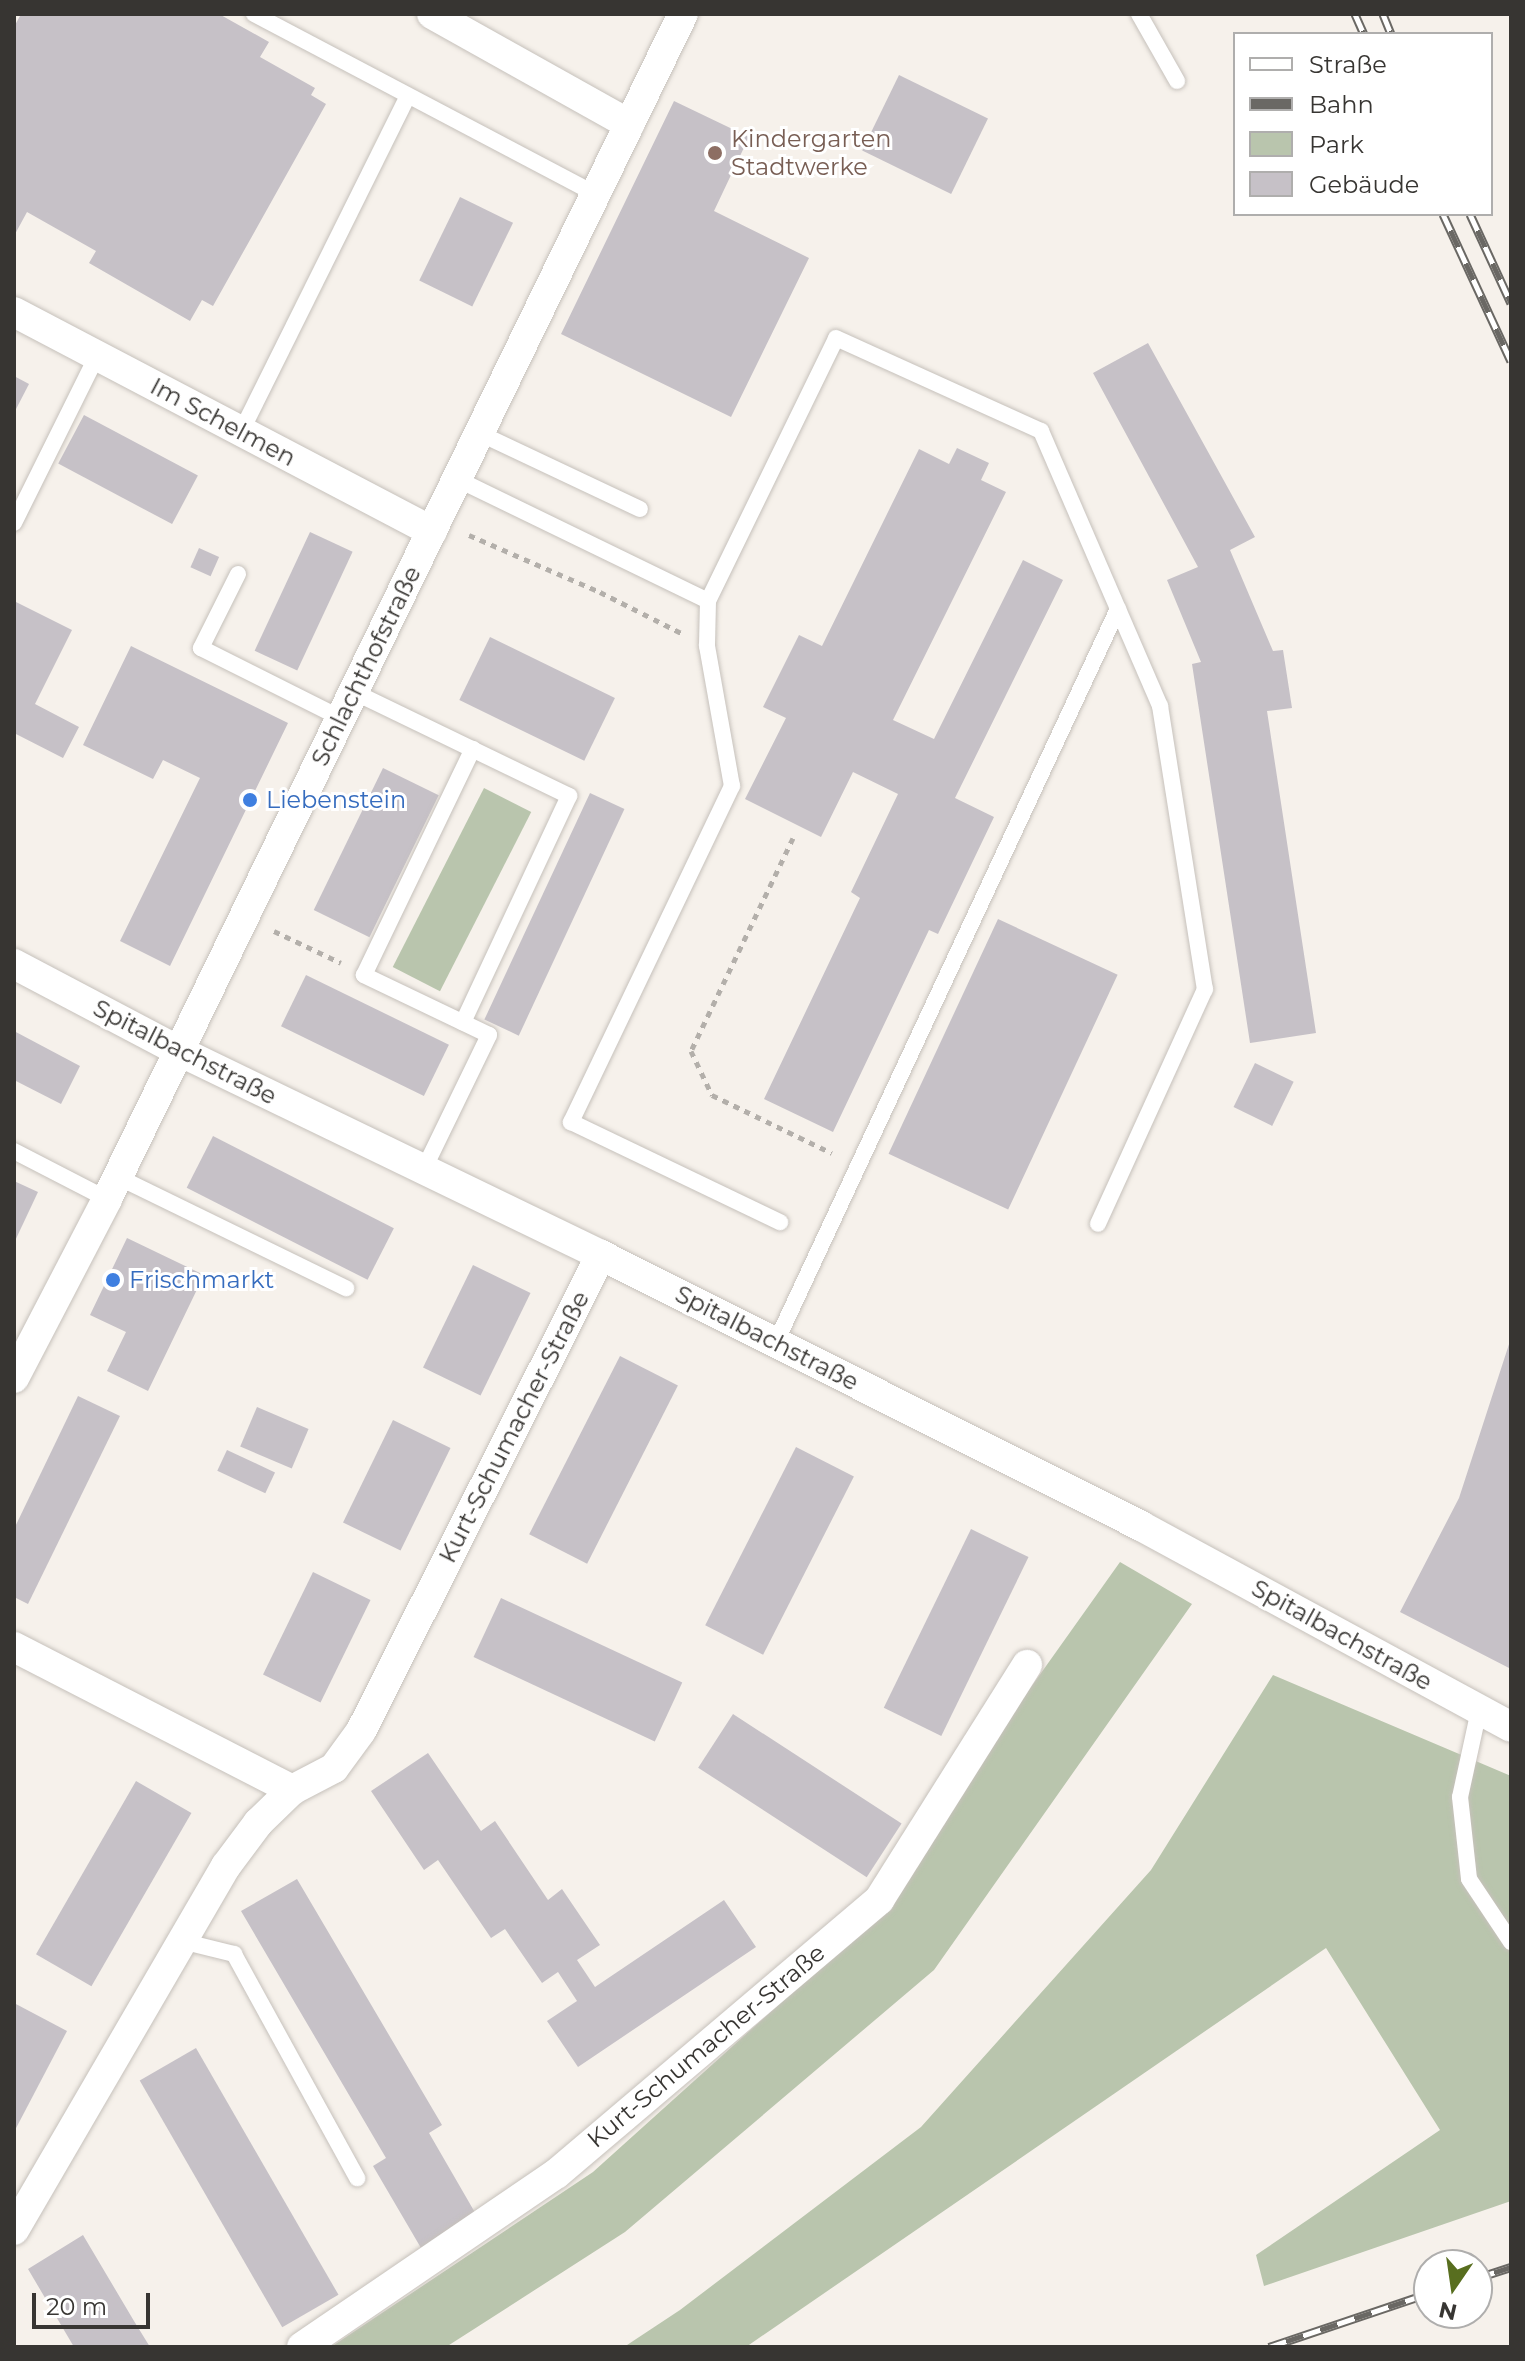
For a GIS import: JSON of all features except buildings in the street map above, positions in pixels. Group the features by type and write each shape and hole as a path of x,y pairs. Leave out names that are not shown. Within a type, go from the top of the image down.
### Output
{"street":[{"path":"432,14 629,124"},
{"name":"Schlachthofstraße","path":"14,1378 112,1188 683,14"},
{"name":"Im Schelmen","path":"14,312 432,531"},
{"name":"Spitalbachstraße","path":"14,964 179,1051 601,1255 1141,1526 1511,1727"},
{"name":"Kurt-Schumacher-Straße","path":"14,2230 234,1855 258,1823 292,1790 334,1768 361,1731 601,1255"},
{"path":"14,1647 292,1790"},
{"name":"Kurt-Schumacher-Straße","path":"302,2347 556,2174 879,1900 1027,1665"}],"lane":[{"path":"254,14 596,194"},
{"path":"1139,14 1177,81"},
{"path":"241,432 408,96"},
{"path":"780,1222 571,1122 732,786 707,646 708,601 836,338 1041,431 1160,706 1205,989 1098,1224"},
{"path":"14,523 97,356"},
{"path":"479,433 640,509"},
{"path":"457,479 708,601"},
{"path":"238,574 201,648 347,705 473,749 569,796 463,1022"},
{"path":"776,1342 1118,609"},
{"path":"424,1169 489,1035 364,975 473,749"},
{"path":"14,1151 112,1188 346,1288"},
{"path":"1479,1710 1460,1797 1469,1879 1511,1942"},
{"path":"181,1941 234,1954 357,2178"}],"path":[{"path":"432,531 475,535 600,592 707,646"},
{"path":"793,838 691,1051 712,1095 859,1166"},
{"path":"244,917 364,975"}],"green space":[{"path":"484,788 531,812 440,991 393,967"},
{"path":"1120,1562 1192,1604 934,1970 625,2232 446,2347 331,2347 593,2172 876,1917 953,1797"},
{"path":"1273,1675 1511,1776 1511,2201 1264,2286 1256,2255 1440,2130 1326,1948 746,2347 624,2347 680,2310 921,2127 1151,1870"}],"railway":[{"path":"1355,14 1363,32"},
{"path":"1383,14 1390,32"},
{"path":"1444,216 1511,361"},
{"path":"1471,216 1511,303"},
{"path":"1493,2273 1511,2267"},
{"path":"1269,2347 1413,2298"}],"place":[{"name":"Kindergarten Stadtwerke","path":"715,153"},
{"name":"Liebenstein","path":"250,800"},
{"name":"Frischmarkt","path":"113,1280"}]}
